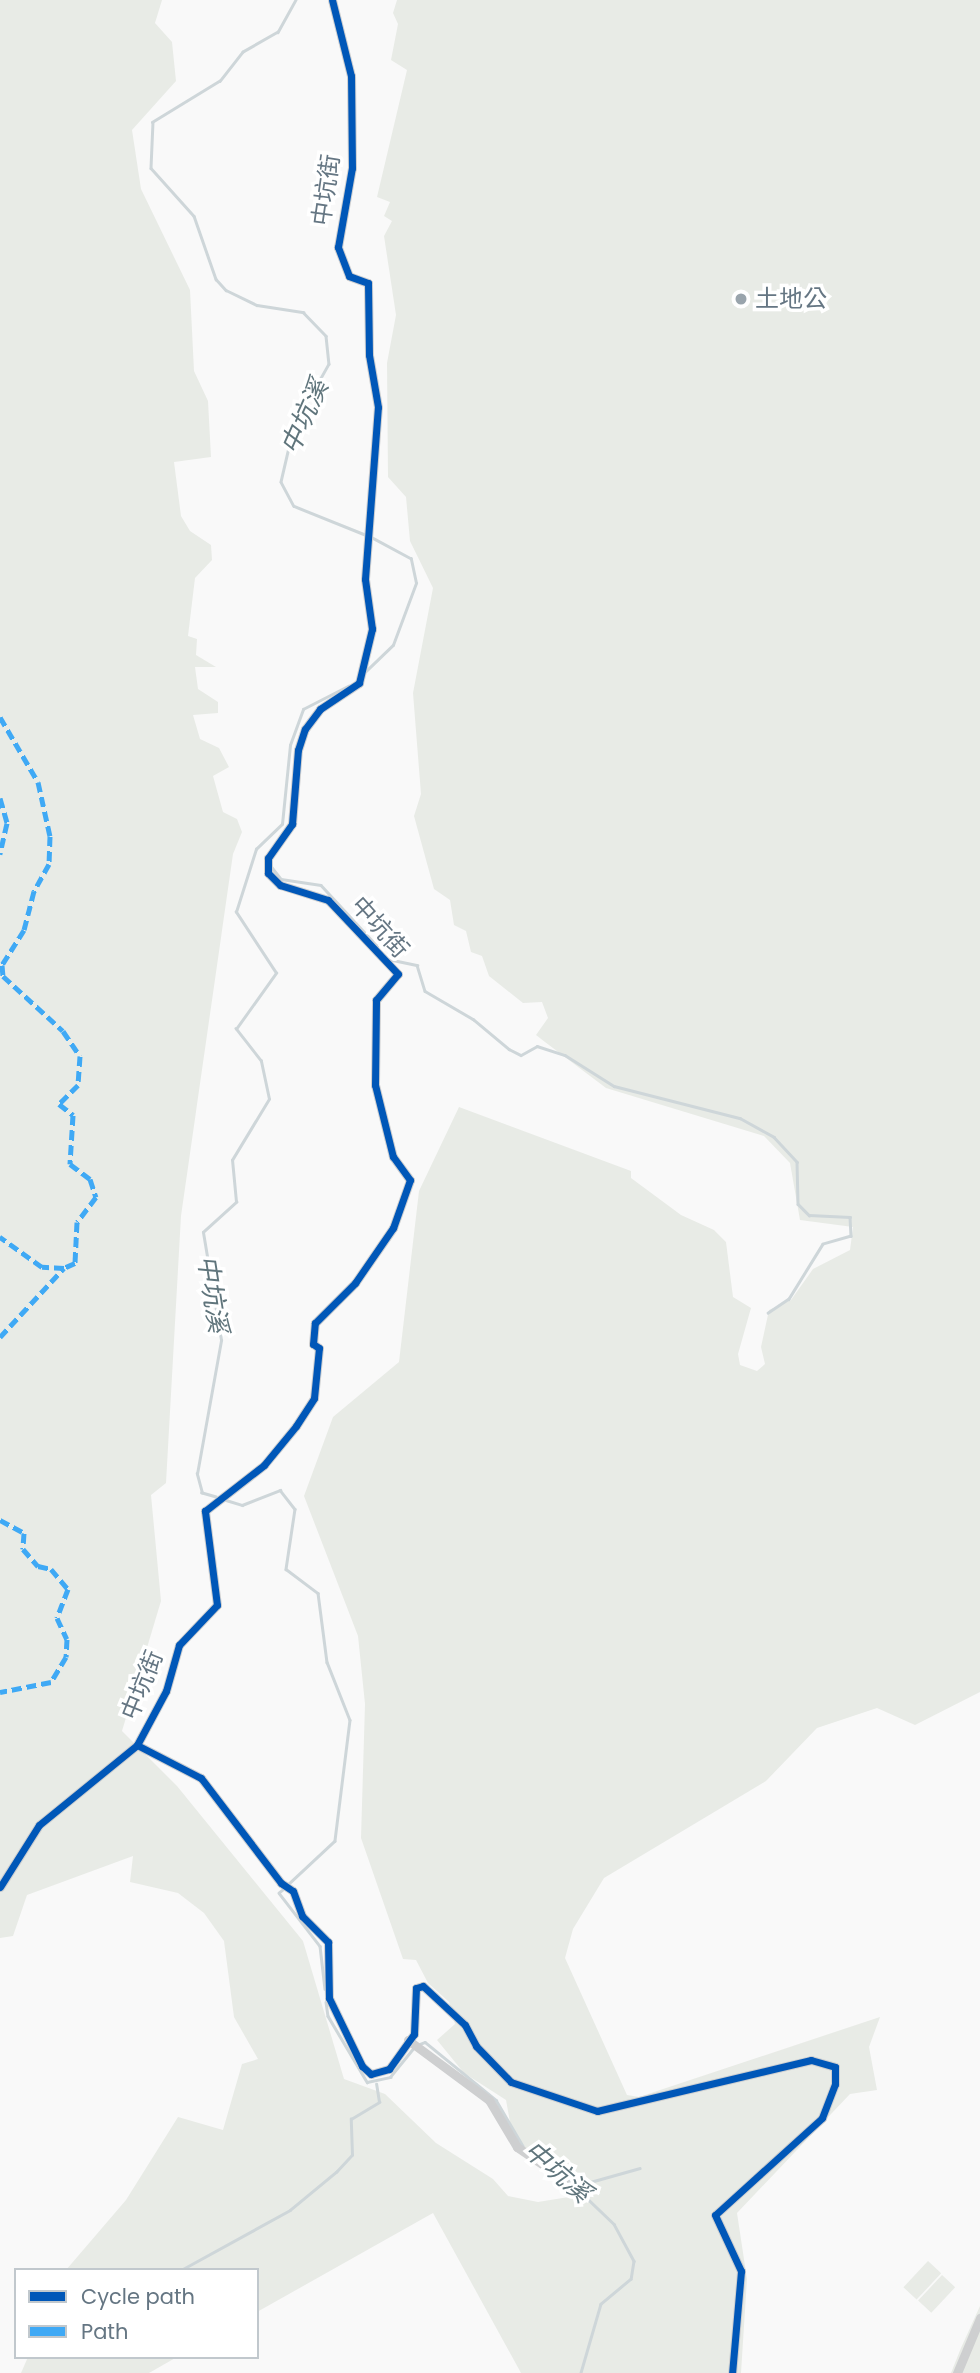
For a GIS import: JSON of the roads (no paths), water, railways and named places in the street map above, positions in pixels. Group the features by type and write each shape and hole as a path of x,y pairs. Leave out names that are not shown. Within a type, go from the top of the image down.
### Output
{"street":[{"name":"中坑街","path":"0,1887 39,1825 137,1745 166,1691 179,1645 217,1605 205,1511 264,1465 314,1398 319,1348 313,1344 315,1323 329,1315 386,1239 410,1180 393,1157 375,1085 376,1000 398,974 328,900 279,885 267,862 292,824 298,750 305,729 320,709 359,678 372,629 368,553 378,407 369,355 368,283 349,276 338,247 352,168 351,76 332,0"},
{"path":"137,1745 201,1778 281,1883 293,1891 302,1916 328,1942 329,1998 362,2066 376,2074 389,2069 414,2045 418,2018 416,1988 423,1986 465,2025 476,2046 510,2082 597,2111 811,2060 835,2067 835,2084 822,2118 715,2215 741,2271 732,2373"},
{"path":"414,2045 489,2100 517,2147 564,2179"},
{"path":"957,2373 980,2318"}],"waterway":[{"name":"中坑溪","path":"296,0 278,32 243,52 220,81 153,122 151,168 194,216 216,279 226,290 257,305 303,312 326,336 329,364 294,426 281,482 294,506 366,535"},
{"name":"中坑溪","path":"366,671 393,645 416,583 411,559 372,538"},
{"name":"中坑溪","path":"216,1497 202,1493 197,1474 221,1340 203,1232 236,1202 232,1160 269,1099 261,1061 236,1029 276,973 236,912 256,849 282,824 290,745 303,709 348,686"},
{"path":"271,866 281,879 321,885 377,946"},
{"path":"388,959 417,965 425,991 473,1019 509,1049 521,1055 537,1046 565,1055 614,1086 740,1118 774,1137 797,1162 798,1204 809,1215 850,1217 851,1236 823,1244 789,1299 768,1313"},
{"name":"中坑溪","path":"226,1500 242,1505 280,1490 295,1509 286,1569 318,1593 327,1662 350,1720 335,1841 289,1884"},
{"name":"中坑溪","path":"284,1889 279,1893 320,1946 325,1989"},
{"name":"中坑溪","path":"326,2002 328,2016 367,2082 390,2077 414,2047"},
{"name":"中坑溪","path":"420,2044 425,2042 496,2100 523,2146"},
{"path":"185,2268 290,2210 336,2172 352,2155 351,2119 379,2102 376,2084"},
{"path":"576,2186 640,2168"},
{"name":"中坑溪","path":"568,2180 614,2224 634,2261 631,2279 601,2304 581,2373"}],"place":[{"name":"土地公","path":"741,299"}]}
